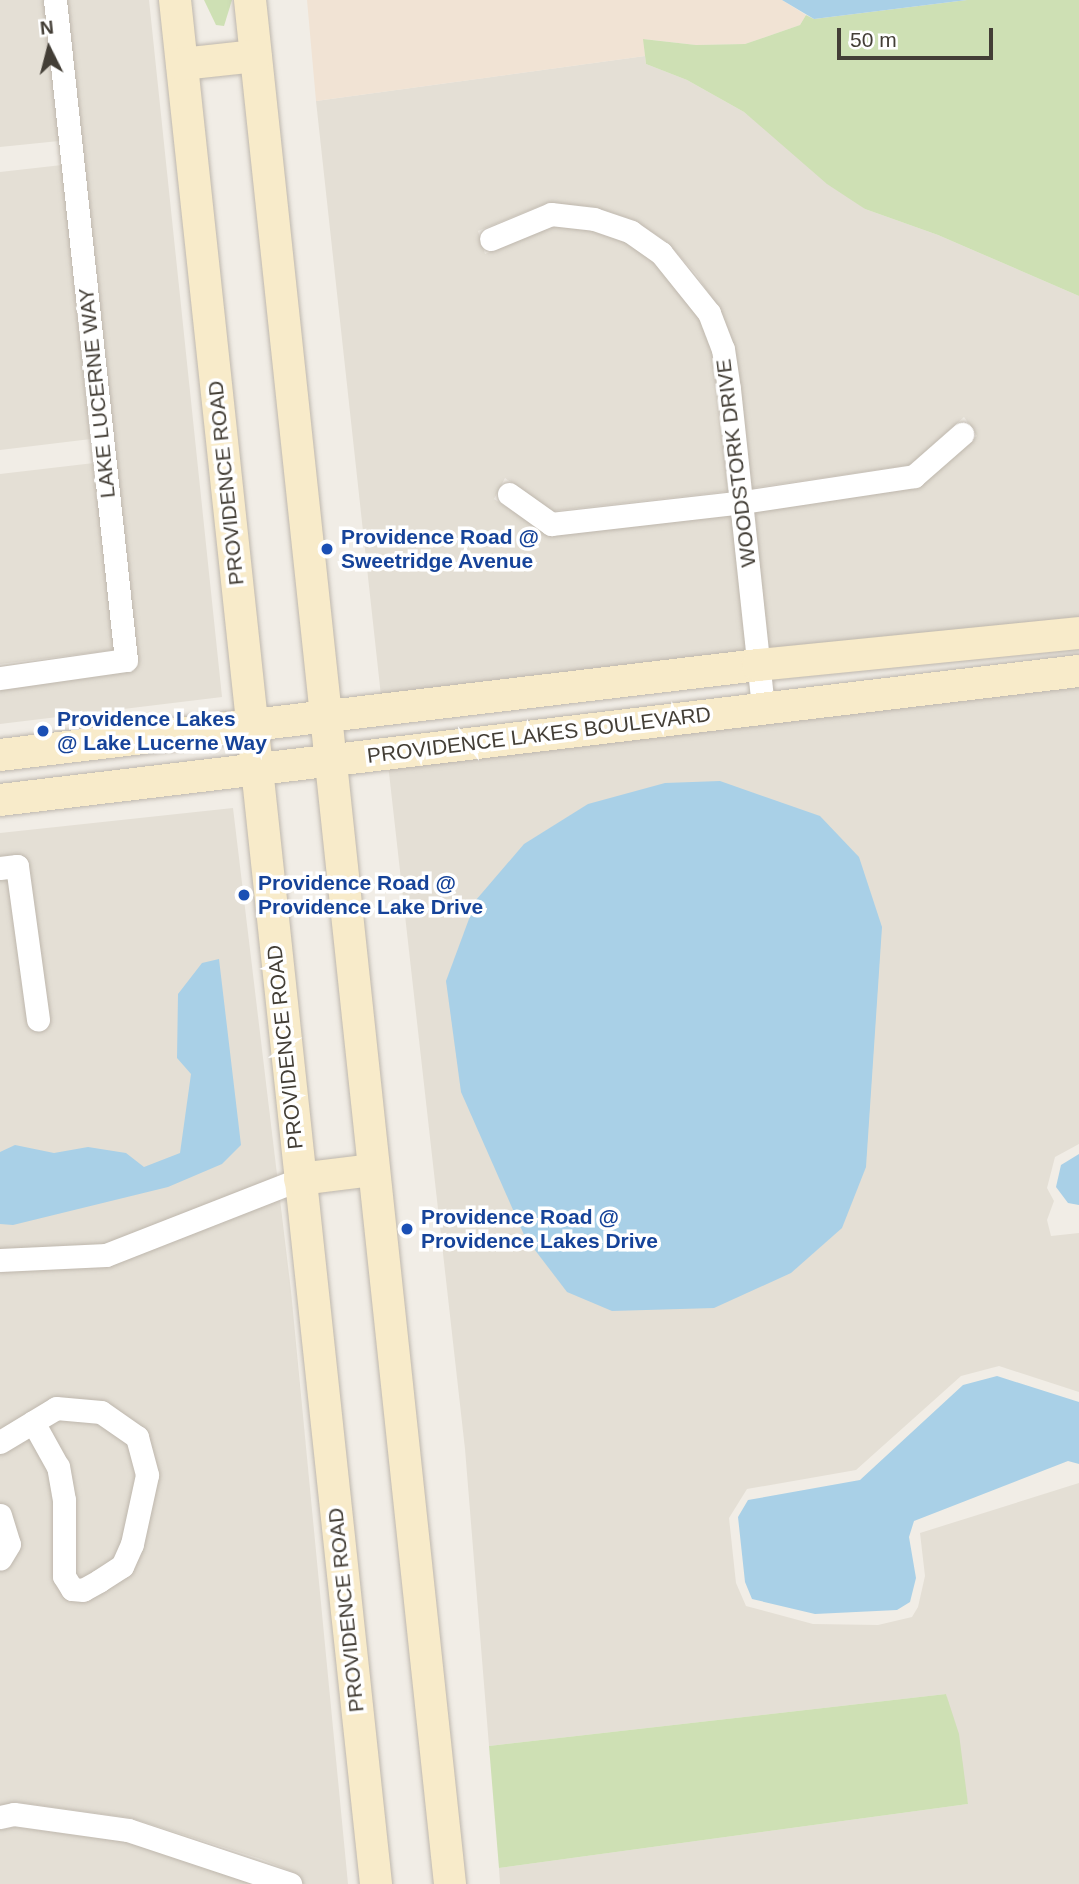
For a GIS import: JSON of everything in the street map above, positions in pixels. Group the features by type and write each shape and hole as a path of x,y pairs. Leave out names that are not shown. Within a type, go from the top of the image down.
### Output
{"main road":[{"name":"PROVIDENCE ROAD","path":"175,0 376,1884"},
{"path":"250,0 450,1884"},
{"path":"182,64 256,56"},
{"name":"PROVIDENCE LAKES BOULEVARD","path":"0,755 758,664 1079,632"},
{"name":"PROVIDENCE LAKES BOULEVARD","path":"0,800 1079,671"},
{"path":"300,1179 373,1170"}],"street":[{"name":"LAKE LUCERNE WAY","path":"0,678 126,660 55,0"},
{"name":"WOODSTORK DRIVE","path":"491,239 551,214 606,223 631,232 661,253 709,313 723,349 743,502 763,708"},
{"path":"509,495 551,524 743,502 914,476 962,434"},
{"path":"0,868 17,866 38,1020"},
{"path":"0,1260 106,1255 300,1179"},
{"path":"0,1442 33,1422 57,1408 101,1412 137,1437 147,1475 132,1544 122,1566 83,1590 72,1589 64,1576 64,1500 58,1467 33,1422"},
{"path":"0,1515 9,1544 0,1559"},
{"path":"0,1817 15,1814 128,1830 290,1884"}],"shaded area":[{"path":"0,0 44,0 59,141 0,147"},
{"path":"65,0 149,0 222,697 0,724 0,689 127,672 136,659"},
{"path":"307,0 782,0 806,15 800,25 745,44 696,45 644,39 645,56 316,101"},
{"path":"645,56 646,64 687,80 744,112 865,209 938,235 1079,296 1079,620 768,652 755,512 916,488 977,436 964,417 910,465 752,488 740,387 719,309 696,274 667,242 634,220 594,207 547,203 478,231 485,254 553,226 592,231 627,243 655,262 700,319 713,353 731,491 553,511 505,478 494,499 552,536 733,515 747,654 381,696 316,101"},
{"path":"62,165 91,439 0,450 0,172"},
{"path":"94,463 114,650 0,664 0,474"},
{"path":"1079,683 1079,1144 1055,1157 1047,1188 1054,1201 1047,1220 1051,1236 1079,1233 1079,1392 999,1366 961,1376 856,1470 747,1489 729,1518 736,1583 746,1606 813,1624 878,1625 912,1617 918,1607 925,1576 920,1533 1079,1483 1079,1884 500,1884 499,1868 968,1804 946,1694 489,1746 465,1449 388,764"},
{"path":"233,808 291,1291 348,1884 300,1884 293,1872 261,1859 131,1818 16,1802 0,1806 0,833"},
{"path":"15,1827 126,1842 260,1884 0,1884 0,1830"}],"green space":[{"path":"204,0 232,0 224,26 216,25"},
{"path":"967,0 1079,0 1079,296 938,235 865,209 827,184 744,112 687,80 646,64 643,39 696,45 745,44 800,25 806,15 814,19"},
{"path":"946,1694 959,1734 968,1804 499,1868 489,1746"}],"water":[{"path":"782,0 967,0 814,19"},
{"path":"720,781 820,816 859,857 882,927 866,1167 842,1228 791,1273 714,1308 612,1311 567,1292 525,1237 461,1092 446,981 476,900 524,844 588,804 665,783"},
{"path":"219,959 241,1145 222,1164 168,1187 13,1225 0,1224 0,1152 15,1145 54,1153 88,1147 126,1153 144,1167 180,1153 191,1074 177,1058 178,994 202,963"},
{"path":"1079,1154 1079,1205 1068,1203 1056,1187 1061,1165"},
{"path":"997,1376 1079,1402 1079,1464 1068,1461 914,1521 909,1537 916,1578 910,1602 897,1610 815,1614 752,1599 745,1582 738,1517 748,1500 860,1480 963,1385"}],"place":[{"name":"Providence Road @ Sweetridge Avenue","path":"327,549"},
{"name":"Providence Lakes @ Lake Lucerne Way","path":"43,731"},
{"name":"Providence Road @ Providence Lake Drive","path":"244,895"},
{"name":"Providence Road @ Providence Lakes Drive","path":"407,1229"}]}
